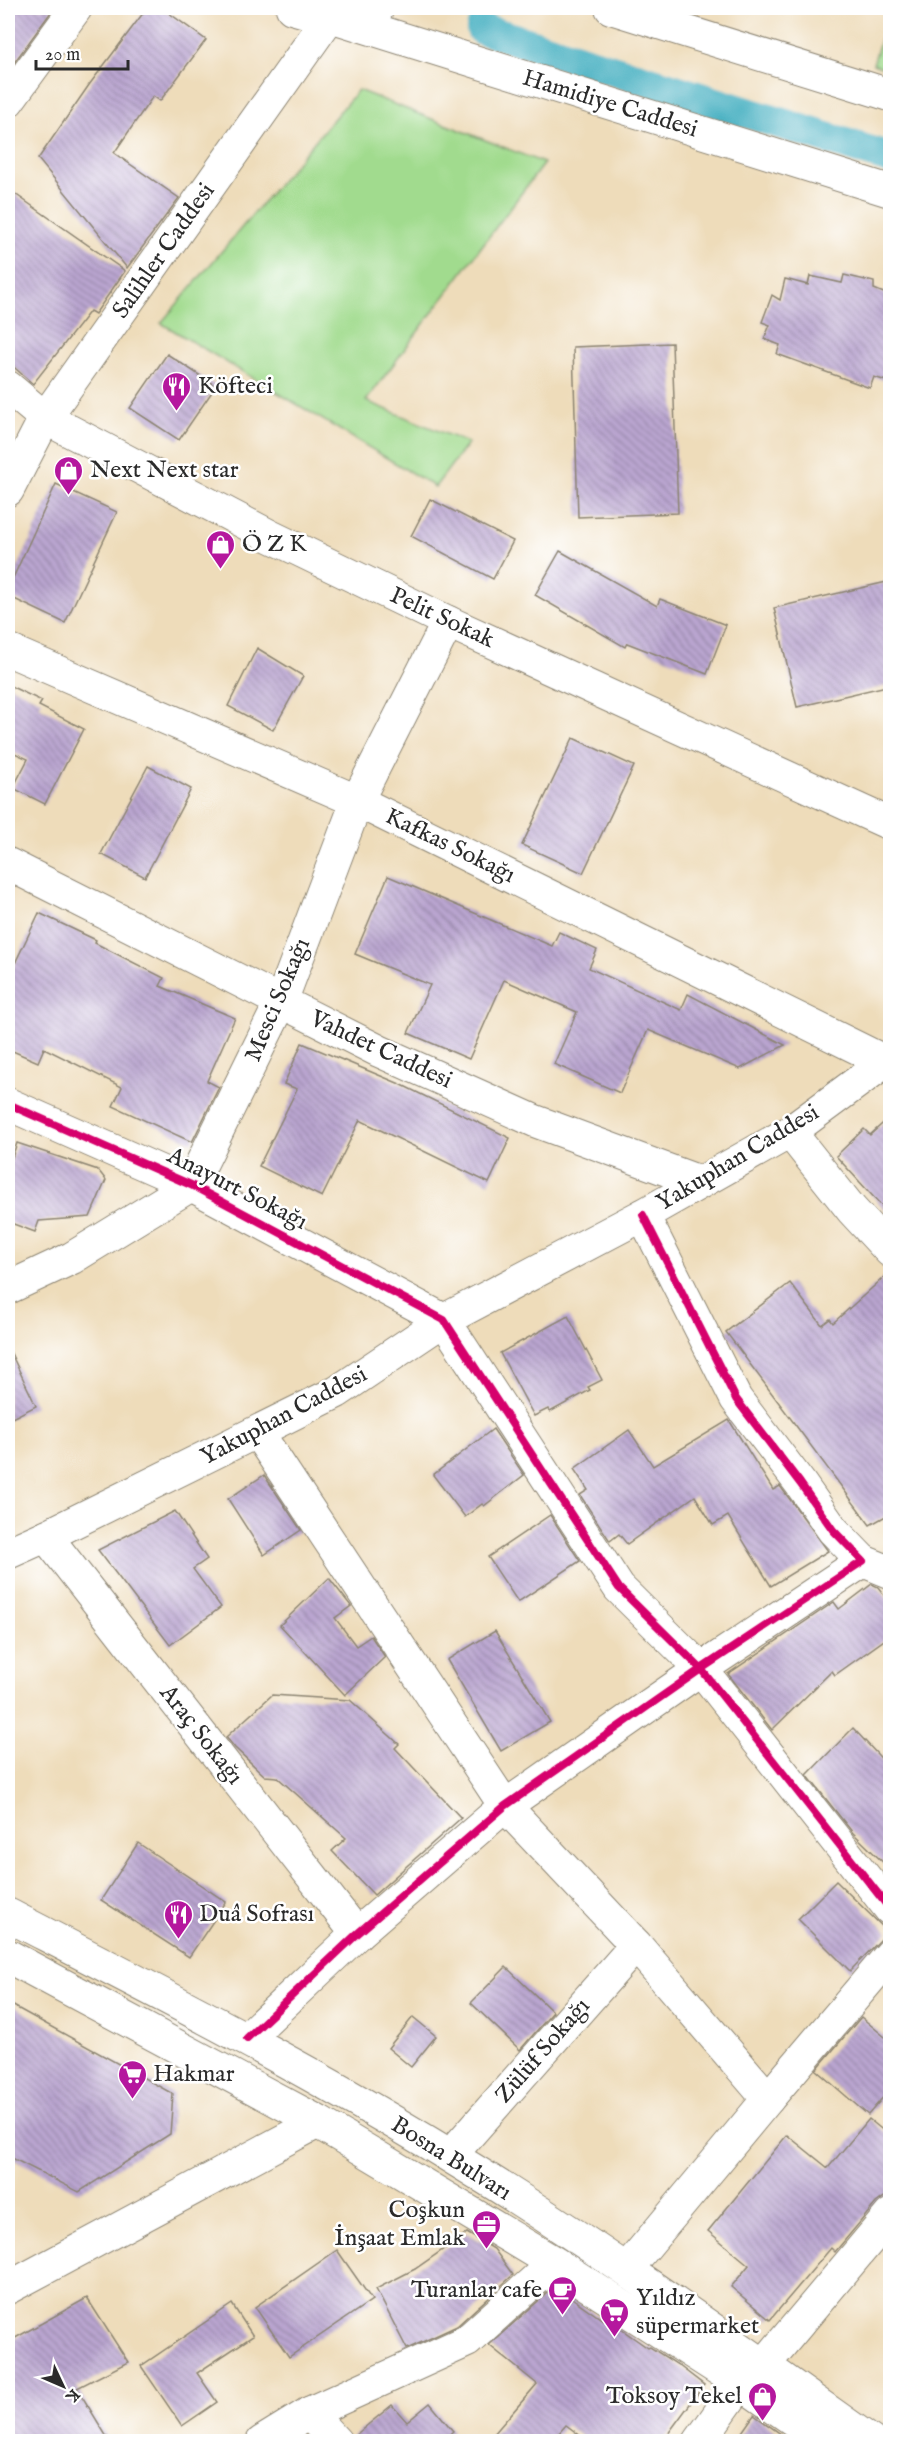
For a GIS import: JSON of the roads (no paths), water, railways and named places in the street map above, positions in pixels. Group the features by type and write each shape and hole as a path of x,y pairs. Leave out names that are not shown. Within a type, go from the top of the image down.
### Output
{"main road":[{"name":"Bosna Bulvarı","path":"8,1916 247,2038 450,2156 626,2270 752,2374 826,2442"},
{"name":"Bosna Bulvarı","path":"8,1956 318,2122 554,2263 872,2442"}],"street":[{"path":"8,101 76,8"},
{"path":"292,8 330,16 363,14 378,8"},
{"path":"611,8 891,95"},
{"name":"Hamidiye Caddesi","path":"330,16 891,191"},
{"name":"Salihler Caddesi","path":"8,490 45,418 330,16"},
{"name":"Pelit Sokak","path":"8,387 45,418 270,536 448,622 891,824"},
{"name":"Mesci Sokağı","path":"191,1185 281,1002 357,801 448,622"},
{"name":"Kafkas Sokağı","path":"8,650 357,801 887,1060"},
{"name":"Vahdet Caddesi","path":"8,864 379,1051 534,1121 700,1182"},
{"name":"Yakuphan Caddesi","path":"8,1553 338,1392 444,1320 643,1215 790,1132 887,1060"},
{"name":"Anayurt Sokağı","path":"8,1104 191,1185 444,1320"},
{"path":"790,1132 852,1210 891,1251"},
{"path":"8,1288 72,1258 191,1185"},
{"path":"247,2038 357,1934 505,1806 701,1669 877,1567 833,1530 736,1399 643,1215"},
{"path":"444,1320 619,1588 701,1669 891,1909"},
{"path":"258,1433 505,1806 636,1946 768,2099"},
{"name":"Araç Sokağı","path":"46,1536 357,1934"},
{"name":"Zülüf Sokağı","path":"450,2156 636,1946"},
{"path":"626,2270 891,1955"},
{"path":"8,2288 318,2122"},
{"path":"699,2442 752,2374 891,2215"},
{"path":"262,2442 309,2413 467,2342 554,2263"},
{"path":"309,2413 336,2442"}],"waterway":[{"path":"482,29 890,158"}],"place":[{"name":"Köfteci","path":"177,412"},
{"name":"Next Next star","path":"69,496"},
{"name":"Ö Z K","path":"221,570"},
{"name":"Duâ Sofrası","path":"178,1940"},
{"name":"Hakmar","path":"132,2100"},
{"name":"Coşkun İnşaat Emlak","path":"486,2250"},
{"name":"Turanlar cafe","path":"563,2316"},
{"name":"Yıldız süpermarket","path":"615,2338"},
{"name":"Toksoy Tekel","path":"763,2422"}]}
